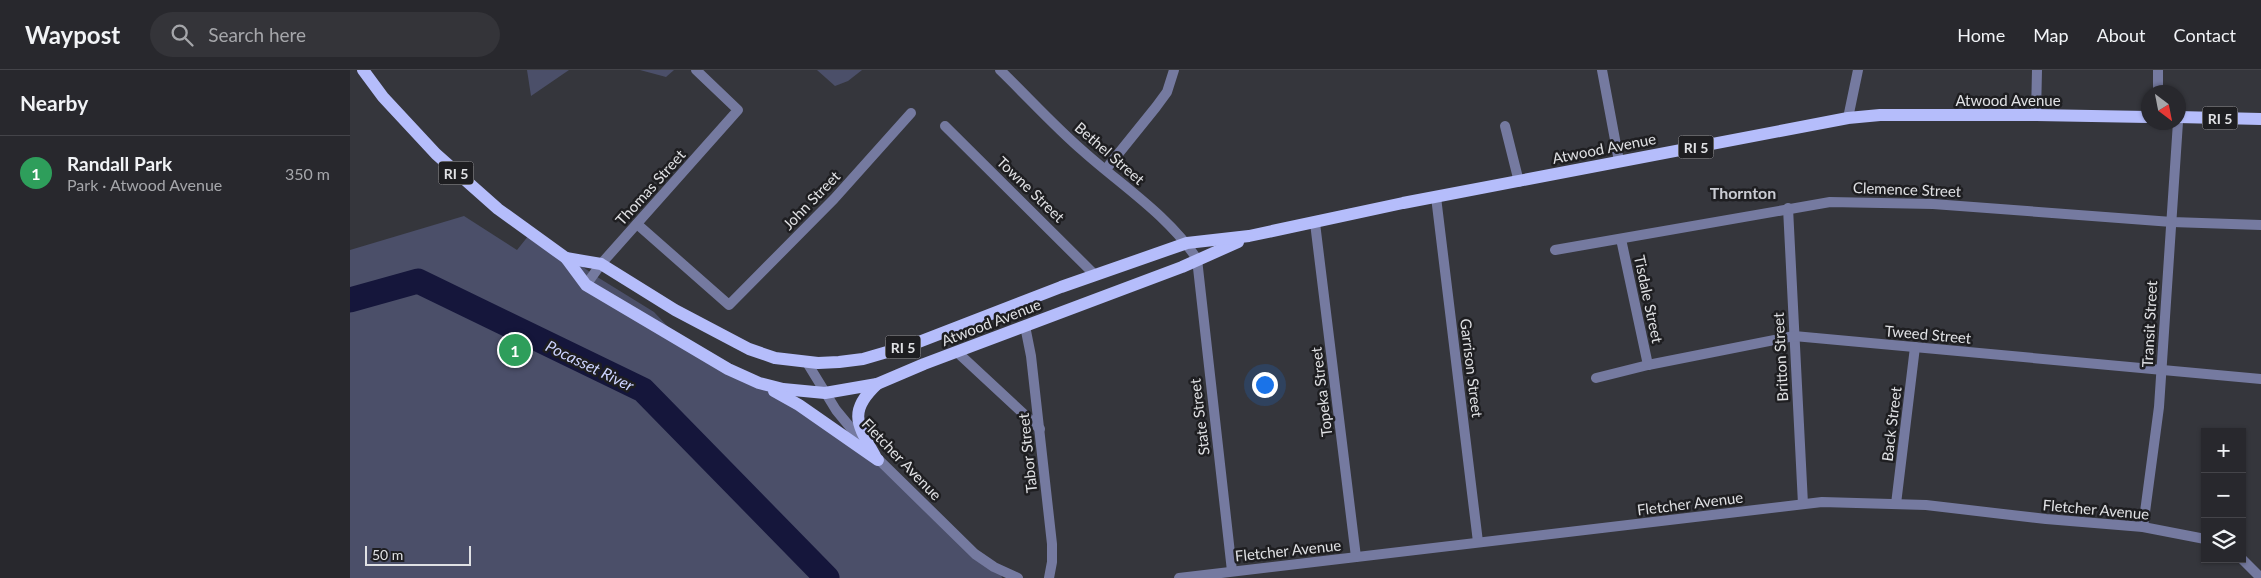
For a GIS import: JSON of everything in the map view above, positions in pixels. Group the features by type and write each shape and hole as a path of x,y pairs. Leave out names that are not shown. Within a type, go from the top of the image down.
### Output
{"main road":[{"name":"Atwood Avenue","path":"363,70 383,96 436,154 468,185 524,229 566,258 586,285 728,369 759,383 783,389 825,393 877,384 1197,260 1249,236"},
{"name":"Atwood Avenue","path":"566,258 601,264 675,310 749,349 774,358 806,362 839,362 863,359 911,344 1095,275 1187,243 1249,236 1619,161 1848,118 1880,115 2141,117"},
{"name":"RI 5","path":"2186,117 2261,119"},
{"path":"759,383 799,405 878,460"},
{"path":"877,384 867,393 859,406 858,420 861,430 878,460"}],"street":[{"name":"Thomas Street","path":"586,285 601,264 738,110 696,70"},
{"name":"Bethel Street","path":"1000,70 1083,151 1106,169 1187,243 1197,260"},
{"path":"1106,169 1167,92 1174,70"},
{"path":"1602,70 1619,161"},
{"path":"1848,118 1858,70"},
{"path":"2036,70 2036,115"},
{"path":"2158,70 2158,85"},
{"name":"John Street","path":"637,224 729,305 834,198 911,114"},
{"name":"Towne Street","path":"945,126 1095,275"},
{"path":"1505,126 1519,182"},
{"name":"Transit Street","path":"2144,528 2159,407 2164,301 2172,222 2178,130"},
{"name":"Garrison Street","path":"1436,197 1478,542"},
{"name":"Clemence Street","path":"1555,250 1830,202 1934,204 2172,222 2261,225"},
{"name":"Britton Street","path":"1788,208 1803,504"},
{"name":"Topeka Street","path":"1315,223 1356,558"},
{"name":"Tisdale Street","path":"1621,239 1648,365"},
{"name":"State Street","path":"1197,260 1232,571"},
{"name":"Tabor Street","path":"1025,326 1031,356 1052,544 1052,562 1049,578"},
{"name":"Tweed Street","path":"1596,378 1648,365 1794,336 2261,379"},
{"name":"Back Street","path":"1896,504 1915,348"},
{"path":"957,352 1040,429"},
{"name":"Fletcher Avenue","path":"806,362 836,410 878,460 975,554 994,567 1018,578"},
{"name":"Fletcher Avenue","path":"1179,578 1822,502 1896,504 2144,528 2201,538"},
{"path":"2246,563 2261,578"}],"shaded area":[{"path":"527,70 569,70 531,96"},
{"path":"640,70 674,70 666,77"},
{"path":"817,70 862,70 848,81 835,86"},
{"path":"464,216 517,250 529,235 540,236 594,275 654,312 688,348 772,389 861,446 1001,574 1002,578 350,578 350,250"}],"waterway":[{"name":"Pocasset River","path":"350,300 418,281 643,390 827,578"}],"place":[{"name":"Randall Park","path":"515,350"}],"district":[{"name":"Thornton","path":"1743,192"}]}
